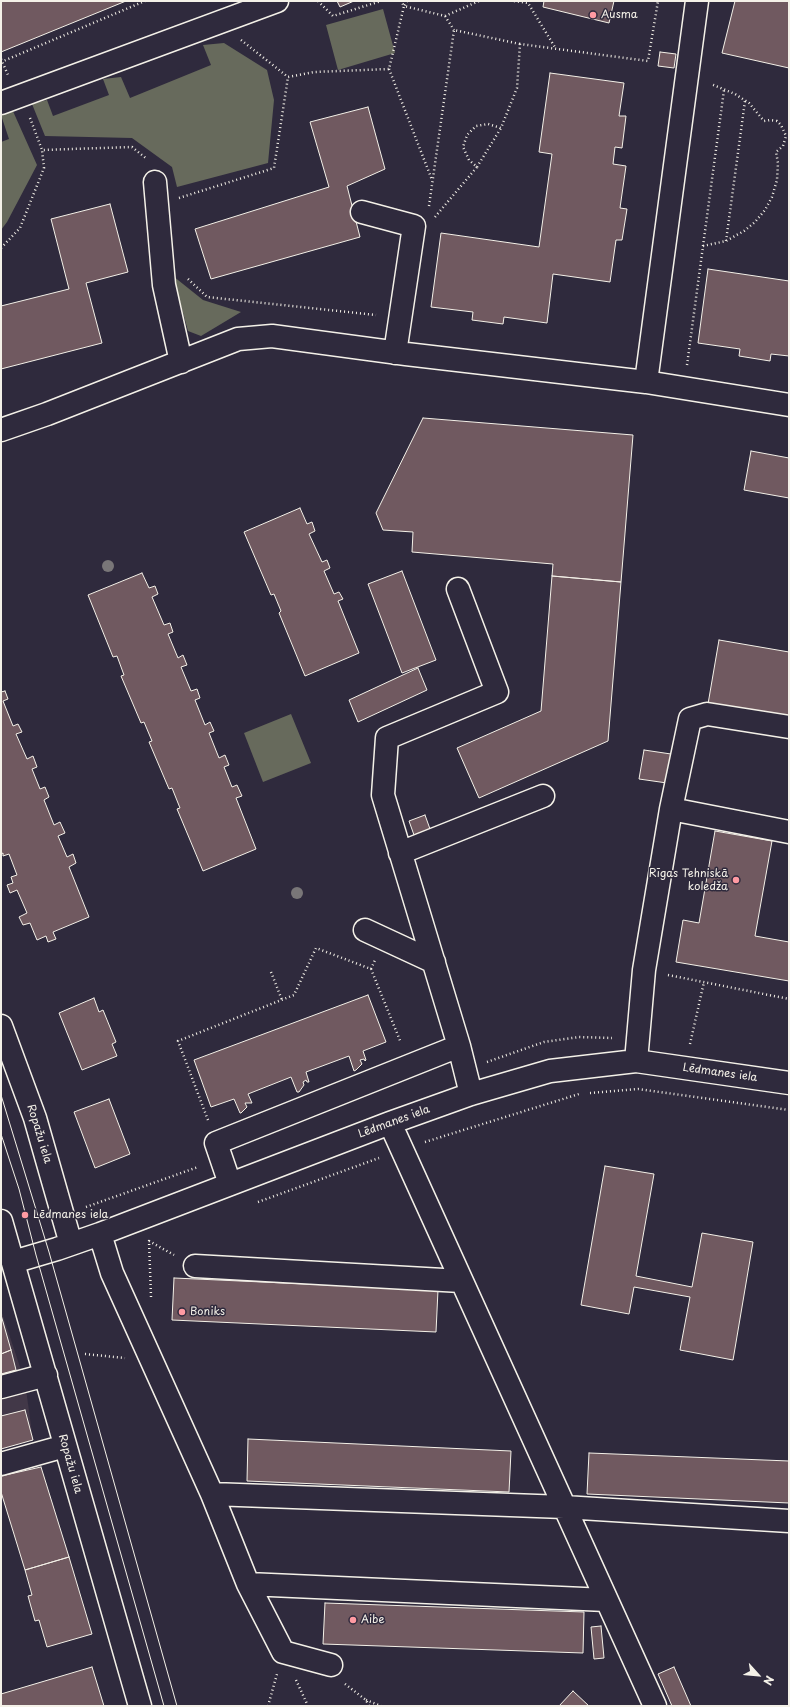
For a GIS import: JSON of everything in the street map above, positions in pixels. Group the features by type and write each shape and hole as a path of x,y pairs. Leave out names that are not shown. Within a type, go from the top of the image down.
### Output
{"street":[{"path":"1,103 277,1"},
{"path":"646,382 697,1"},
{"path":"155,182 164,285 181,362"},
{"path":"362,212 414,226 395,353"},
{"path":"1,430 47,414 238,339 272,336 395,353 646,382 789,406"},
{"path":"458,589 497,692 387,738 383,796 459,1046 471,1094"},
{"path":"636,1061 644,970 671,809 690,719 707,714 789,727"},
{"path":"400,853 543,796"},
{"path":"671,809 789,832"},
{"path":"365,930 434,962"},
{"name":"Ropažu iela","path":"1,1026 35,1118 71,1244"},
{"path":"230,1184 216,1143 459,1046"},
{"name":"Lēdmanes iela","path":"13,1262 100,1234 390,1123 471,1094 550,1071 636,1061 789,1083"},
{"path":"390,1123 655,1706"},
{"name":"Ropažu iela","path":"1,1221 140,1706"},
{"path":"100,1234 112,1273 212,1494 248,1584 283,1652 331,1664"},
{"path":"195,1266 461,1281"},
{"path":"1,1387 46,1376"},
{"path":"1,1464 65,1446"},
{"path":"212,1494 564,1507 789,1521"},
{"path":"248,1584 606,1600"}],"path":[{"path":"1,62 145,1"},
{"path":"318,1 333,16 381,1"},
{"path":"401,1 404,6 445,16 479,1"},
{"path":"408,1 404,6 389,69 432,180"},
{"path":"514,1 528,4 556,49"},
{"path":"454,30 520,44 648,61 658,1"},
{"path":"429,207 454,30 445,16"},
{"path":"220,23 288,77 314,72 389,69"},
{"path":"431,222 477,167 500,128 517,88 520,44"},
{"path":"687,73 704,78 713,85 735,94 745,101 764,121 777,121 781,125 786,136 783,146 776,152 778,163 777,180 772,197 765,210 755,222 744,231 726,241 703,246"},
{"path":"157,205 274,168 288,77"},
{"path":"687,367 724,90"},
{"path":"1,248 20,228 44,168 42,150 21,95"},
{"path":"726,241 745,101"},
{"path":"477,167 469,160 463,147 467,135 476,126 488,124 500,128"},
{"path":"42,150 132,147 151,162 155,182"},
{"path":"161,254 207,297 400,318"},
{"path":"216,1143 178,1041 294,995 316,948 371,969 410,1066"},
{"path":"644,970 789,999"},
{"path":"270,972 282,1000"},
{"path":"689,1046 704,982"},
{"path":"253,1204 402,1149 579,1094 638,1090 789,1110"},
{"path":"142,1244 157,1239"},
{"path":"149,1241 195,1266"},
{"path":"149,1241 151,1302"},
{"path":"85,1354 152,1362"},
{"path":"268,1706 283,1652"},
{"path":"331,1664 342,1681 366,1700 381,1706"},
{"path":"366,1700 369,1706"}],"shaded area":[{"path":"1,1310 25,1382 33,1440 1,1449"}],"green space":[{"path":"383,9 395,53 338,70 326,25"},
{"path":"224,43 267,70 274,100 268,163 177,187 172,167 132,138 45,136 32,104 47,100 53,116 109,95 103,79 121,77 130,98 211,65 203,45"},
{"path":"12,109 37,165 7,222 1,230 1,142 9,139 1,115"},
{"path":"173,276 203,300 241,312 201,336 188,331"},
{"path":"291,714 311,763 263,782 244,733"}],"building":[{"path":"1,1 126,1 1,52"},
{"path":"337,1 354,1 340,7"},
{"name":"Ausma","path":"544,1 614,1 609,23 543,7"},
{"path":"735,1 789,1 789,68 722,53"},
{"path":"660,52 676,54 674,68 658,66"},
{"path":"550,73 624,83 619,116 626,116 622,148 615,147 613,164 626,166 620,208 627,209 622,240 616,240 610,282 553,274 547,323 504,317 503,324 472,320 473,312 431,307 441,233 539,247 552,154 539,152"},
{"path":"368,107 385,169 347,186 360,237 211,279 195,229 329,187 310,122"},
{"path":"110,204 128,272 86,283 102,343 1,369 1,306 69,289 51,219"},
{"path":"708,269 789,281 789,356 771,354 770,361 739,356 740,349 698,343"},
{"path":"423,418 633,435 621,582 552,576 553,564 412,552 413,532 383,530 376,513"},
{"path":"751,451 789,458 789,498 744,490"},
{"path":"300,508 307,524 312,522 315,531 309,534 322,562 327,560 330,568 324,571 334,594 339,592 343,599 338,601 359,653 305,676 279,613 281,611 274,594 271,595 244,532"},
{"path":"402,571 436,660 402,673 368,584"},
{"path":"142,573 149,588 155,586 158,594 152,597 164,625 170,623 173,632 168,634 178,658 183,655 187,665 181,667 191,691 197,689 200,698 195,700 205,725 210,722 214,731 209,733 219,758 225,755 229,765 224,767 232,787 237,785 242,796 236,798 256,849 203,871 177,809 180,808 172,788 169,789 149,742 152,741 144,722 141,723 121,676 124,675 117,656 113,657 88,595"},
{"path":"552,576 621,582 608,741 479,798 457,748 541,711"},
{"path":"719,640 789,652 789,718 708,704"},
{"path":"418,668 427,690 358,722 349,700"},
{"path":"5,691 8,699 3,701 13,726 18,724 22,732 16,734 27,759 33,756 37,767 32,769 40,789 45,787 49,797 44,800 54,825 60,822 65,833 58,836 67,857 73,854 76,863 69,867 89,917 53,932 56,939 48,942 46,936 37,940 30,923 23,925 19,917 27,913 17,890 10,893 7,885 13,883 11,877 17,875 9,854 3,856 3,853 1,854 1,692"},
{"path":"644,750 671,754 667,783 639,779"},
{"path":"425,815 430,829 414,835 409,821"},
{"name":"Rīgas Tehniskā koledža","path":"715,831 772,841 755,936 789,942 789,981 676,962 683,920 699,923"},
{"path":"368,995 386,1042 363,1051 366,1060 360,1060 362,1064 356,1070 354,1071 349,1056 306,1072 309,1082 306,1080 303,1082 304,1085 299,1092 297,1092 291,1077 248,1094 252,1103 245,1103 247,1107 241,1113 234,1099 211,1107 194,1060"},
{"path":"94,998 99,1012 103,1010 116,1042 112,1044 117,1056 82,1070 59,1013"},
{"path":"109,1099 130,1154 95,1168 74,1112"},
{"path":"605,1166 654,1174 636,1276 692,1287 702,1233 753,1242 733,1360 680,1350 690,1297 634,1287 629,1314 581,1305"},
{"path":"174,1278 438,1290 436,1332 172,1320"},
{"path":"1,1315 11,1350 1,1354"},
{"path":"11,1350 16,1370 1,1374 1,1354"},
{"path":"25,1410 33,1440 1,1449 1,1416"},
{"path":"248,1439 511,1451 509,1492 247,1481"},
{"path":"589,1453 789,1461 789,1503 587,1494"},
{"path":"41,1467 69,1557 25,1570 1,1492 1,1476"},
{"path":"69,1557 92,1634 47,1647 39,1620 35,1621 28,1596 32,1595 25,1570"},
{"path":"325,1603 584,1612 583,1653 323,1644"},
{"path":"601,1626 604,1658 594,1659 591,1627"},
{"path":"92,1667 104,1706 1,1706 1,1694"},
{"path":"674,1667 691,1706 672,1706 658,1674"},
{"path":"573,1691 589,1706 559,1706"}],"tram line":[{"path":"1,1095 49,1252 177,1706"},
{"path":"1,1134 19,1189 36,1255 164,1706"}],"place":[{"name":"Ausma","path":"593,15"},
{"name":"Rīgas Tehniskā koledža","path":"736,880"},
{"name":"Lēdmanes iela","path":"25,1215"},
{"name":"Boniks","path":"182,1312"},
{"name":"Aibe","path":"353,1620"}]}
